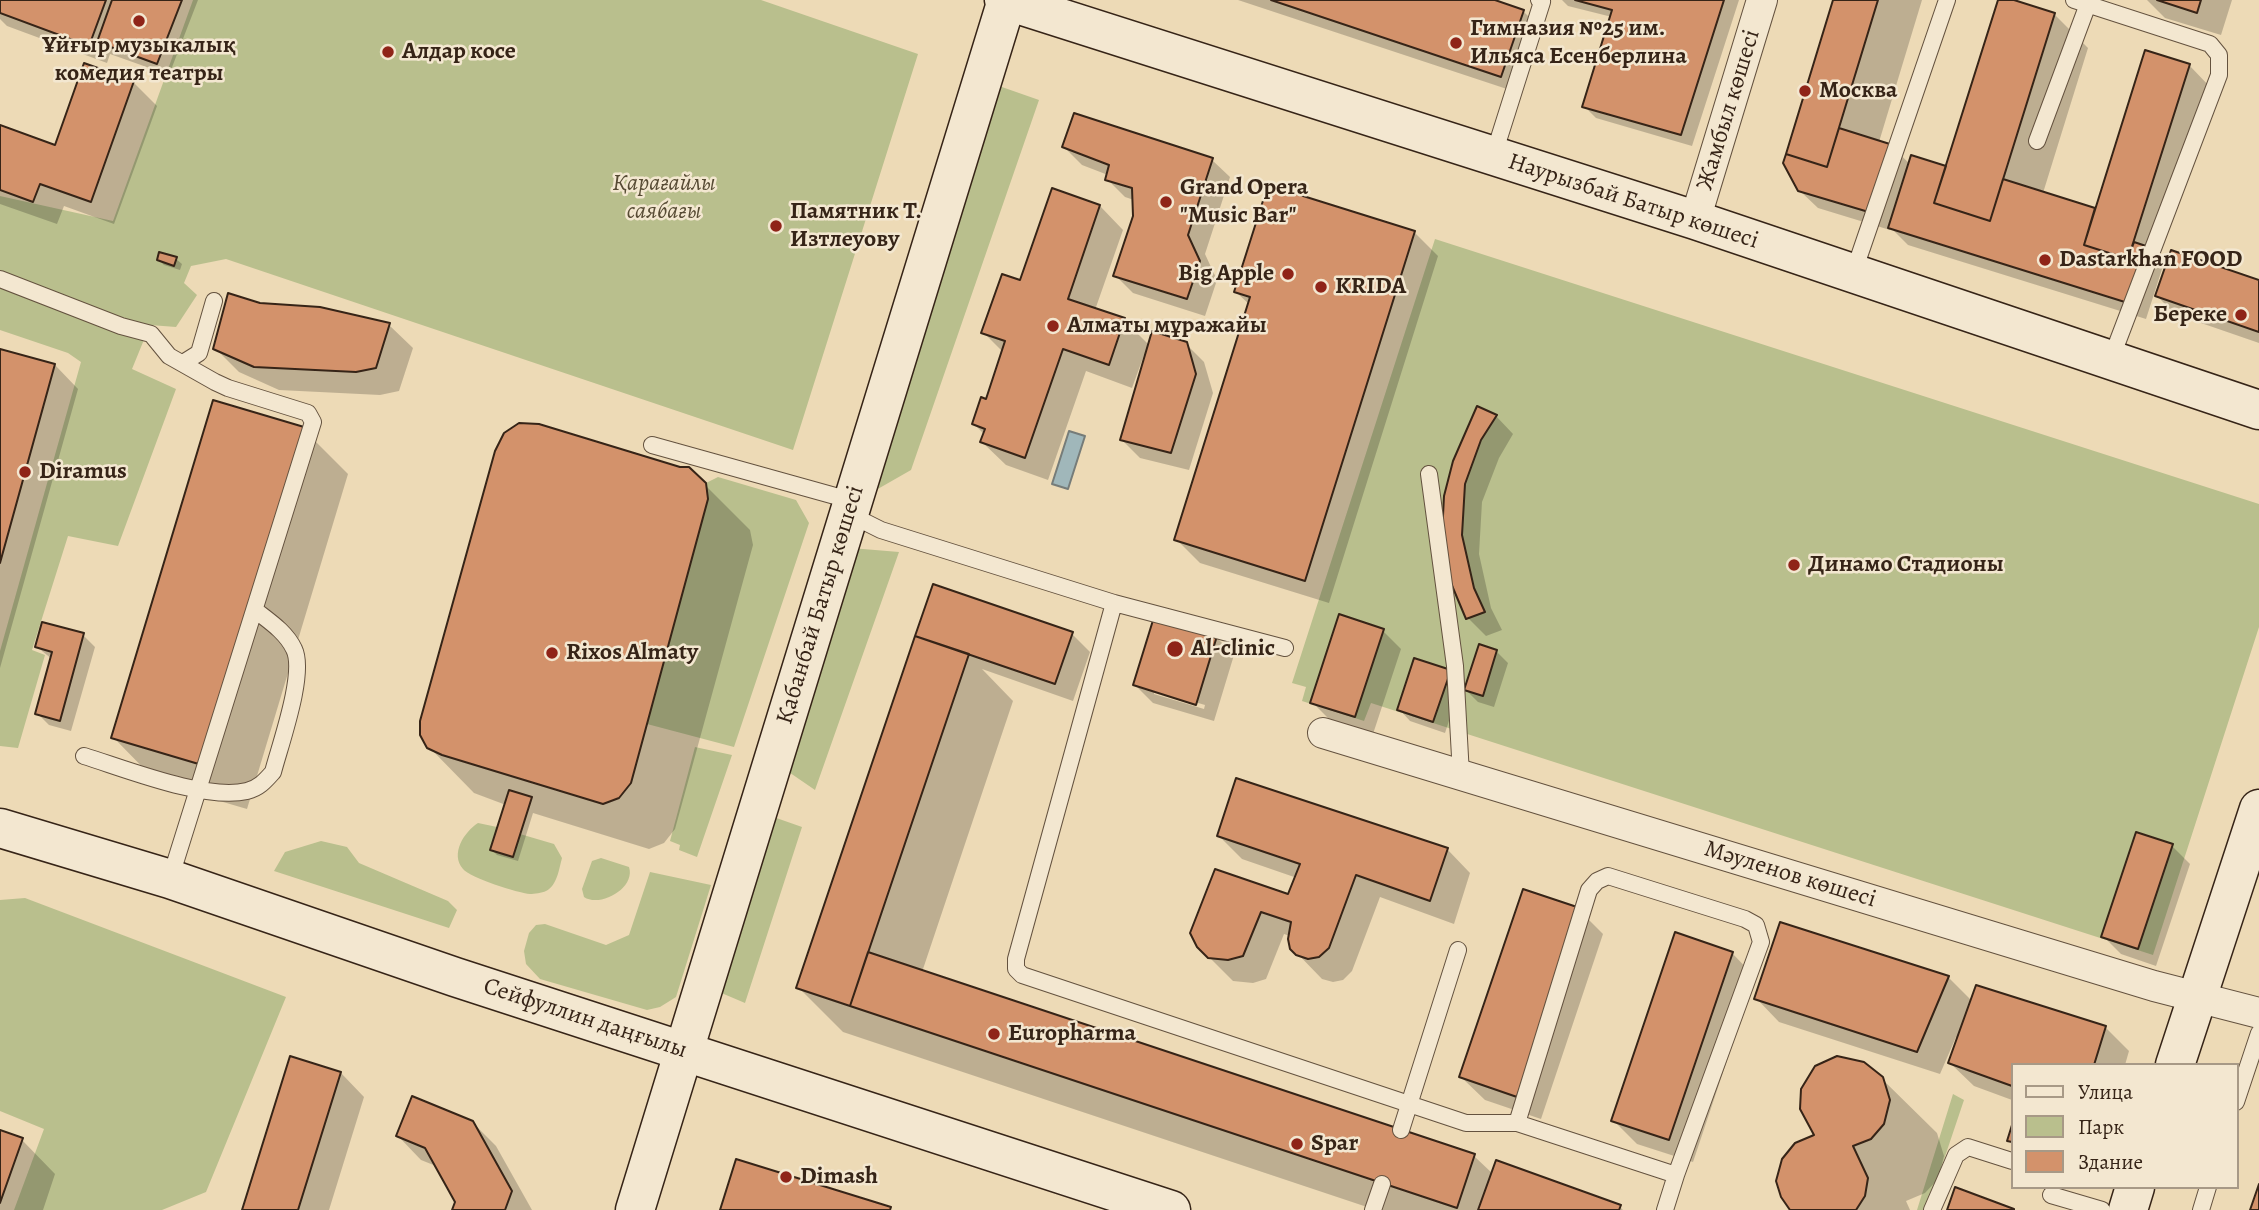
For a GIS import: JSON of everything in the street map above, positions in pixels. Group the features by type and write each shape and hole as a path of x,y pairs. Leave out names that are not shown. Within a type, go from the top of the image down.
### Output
{"main road":[{"name":"Наурызбай Батыр көшесі","path":"1006,0 1493,157 1695,219 2259,411"},
{"name":"Қабанбай Батыр көшесі","path":"635,1210 1006,0"},
{"path":"2176,1063 2259,809"},
{"name":"Сейфуллин даңғылы","path":"0,828 170,879 455,977 1171,1210"},
{"path":"2128,1210 2134,1189"}],"street":[{"name":"Жамбыл көшесі","path":"1695,219 1762,0"},
{"name":"Мәуленов көшесі","path":"1323,733 2197,997 2259,1013"}],"lane":[{"path":"1493,157 1542,2 1539,0"},
{"path":"1853,274 1947,0"},
{"path":"2037,141 2081,2 2115,6 2210,44 2219,55 2219,75 2110,360"},
{"path":"0,280 121,326 151,334 169,356 228,388 307,414 313,422 170,879"},
{"path":"183,363 200,353 214,301"},
{"path":"652,445 851,508 881,530 1114,603 1285,649"},
{"path":"1429,474 1455,666 1461,775"},
{"path":"1114,603 1016,959 1016,969 1022,975 1466,1123 1517,1123 1676,1175"},
{"path":"85,756 199,791 246,791 263,784 273,772 297,680 297,658 294,649 280,631 255,610"},
{"path":"1517,1123 1589,890 1597,880 1608,876 1745,919 1756,926 1761,942 1665,1210"},
{"path":"1401,1130 1458,950"},
{"path":"2238,1096 2259,1034"},
{"path":"1932,1210 1956,1155 1968,1147 2010,1160"},
{"path":"1373,1210 1382,1184"},
{"path":"2201,1210 2207,1189"},
{"path":"2049,1197 2102,1210"}],"green space":[{"name":"Қарағайлы саябағы","path":"193,0 761,0 918,54 793,450 226,259 191,266 184,283 197,295 176,327 150,325 132,369 176,389 118,546 68,536 32,650 45,655 18,748 0,746 0,651 81,362 68,353 0,330 0,196 113,221"},
{"path":"999,86 1039,100 911,470 869,494"},
{"name":"Динамо Стадионы","path":"1435,239 2259,504 2259,627 2153,955 1371,703 1364,721 1302,701 1306,687 1292,683"},
{"path":"718,477 796,500 809,523 734,747 647,724 708,499 706,483"},
{"path":"851,548 899,552 815,790 780,766"},
{"path":"695,747 732,755 697,857 679,850 680,845 670,841"},
{"path":"765,814 802,827 745,1003 712,989"},
{"path":"478,823 497,827 490,850 513,857 520,834 554,844 562,858 557,877 550,889 532,894 524,893 467,873 459,863 458,850 468,832"},
{"path":"321,841 347,847 359,863 448,901 457,910 449,928 274,871 285,852"},
{"path":"601,858 629,867 630,875 622,889 615,894 591,900 584,897 582,889 592,861"},
{"path":"650,872 711,885 676,997 660,1007 647,1010 540,979 526,964 524,951 529,933 536,925 545,924 606,945 629,935"},
{"path":"25,898 286,997 206,1192 162,1210 14,1210 44,1129 0,1111 0,900"},
{"path":"1953,1094 1964,1100 1927,1210 1917,1210"}],"water":[{"path":"1069,431 1085,436 1068,489 1052,484"}],"building":[{"path":"0,0 106,0 89,46 0,13"},
{"name":"Ұйғыр музыкалық комедия театры","path":"112,0 182,0 157,64 97,42"},
{"name":"Гимназия №25 им. Ильяса Есенберлина","path":"1271,0 1495,0 1524,10 1501,77"},
{"path":"1575,0 1724,0 1681,135 1582,107 1612,10"},
{"path":"1833,0 1878,0 1827,167 1786,154"},
{"path":"1998,0 2014,0 2055,13 1990,221 1934,203"},
{"path":"2157,0 2201,0 2197,13"},
{"path":"2145,50 2190,64 2128,259 2084,245"},
{"path":"84,63 134,81 91,202 40,184 33,202 0,190 0,125 55,145"},
{"name":"Grand Opera \"Music Bar\"","path":"1074,113 1213,158 1188,235 1200,261 1187,299 1113,276 1133,216 1132,188 1105,180 1109,165 1062,147"},
{"path":"1839,128 1893,145 1872,213 1798,191 1783,163 1786,154 1827,167"},
{"path":"1911,155 1946,166 1934,203 1990,221 2003,179 2095,208 2084,245 2128,259 2134,242 2146,246 2128,303 1888,228"},
{"path":"1268,185 1415,231 1305,581 1174,540 1250,297 1234,292"},
{"name":"Алматы мұражайы","path":"1052,188 1100,205 1068,299 1125,318 1109,365 1063,349 1025,458 980,442 985,429 972,424 981,397 986,399 1005,341 981,333 1002,274 1020,280"},
{"path":"2171,250 2259,280 2259,332 2155,296"},
{"path":"159,252 177,257 174,266 157,260"},
{"path":"228,293 260,303 320,307 390,323 376,368 356,372 254,367 213,349"},
{"path":"1152,331 1187,342 1196,374 1171,453 1120,440"},
{"path":"0,349 55,364 0,563"},
{"path":"213,400 304,427 202,765 111,738"},
{"path":"1477,406 1497,415 1481,440 1465,484 1462,535 1474,588 1485,612 1466,619 1448,576 1442,535 1444,496 1453,461"},
{"name":"Rixos Almaty","path":"519,423 539,424 680,467 689,467 706,483 708,499 631,783 619,798 603,804 442,755 427,748 420,735 420,721 495,451 504,433"},
{"path":"933,584 1073,632 1055,684 915,636"},
{"path":"1339,614 1384,629 1355,717 1310,703"},
{"path":"1154,617 1217,636 1196,705 1133,685"},
{"path":"42,622 84,633 60,721 35,714 52,652 35,647"},
{"path":"915,636 969,654 850,1006 796,988"},
{"path":"1479,644 1497,650 1483,696 1464,690"},
{"path":"1414,658 1451,670 1433,722 1397,710"},
{"path":"1236,778 1448,848 1430,901 1356,875 1329,948 1319,957 1308,959 1296,955 1290,949 1288,939 1291,922 1261,912 1243,956 1228,960 1208,958 1197,947 1190,933 1215,869 1288,894 1300,864 1217,836"},
{"path":"509,790 532,797 513,857 490,850"},
{"path":"2136,832 2173,844 2138,949 2101,937"},
{"path":"1523,889 1580,908 1517,1097 1459,1077"},
{"path":"1780,922 1949,976 1917,1052 1754,999"},
{"path":"1675,932 1733,952 1669,1140 1611,1121"},
{"path":"868,952 1475,1154 1457,1208 850,1006"},
{"path":"1976,985 2106,1026 2095,1063 2010,1063 2010,1085 1948,1063"},
{"path":"290,1056 341,1072 298,1210 242,1210"},
{"path":"1837,1056 1864,1062 1883,1077 1890,1100 1884,1124 1871,1139 1853,1146 1868,1178 1865,1196 1856,1210 1790,1210 1781,1197 1776,1181 1782,1159 1795,1143 1814,1135 1800,1109 1801,1089 1815,1066"},
{"path":"412,1096 473,1121 512,1191 505,1210 452,1210 455,1202 425,1148 396,1136"},
{"path":"0,1130 23,1138 0,1203"},
{"path":"736,1159 891,1207 890,1210 720,1210"},
{"path":"1496,1160 1621,1205 1619,1210 1478,1210"},
{"path":"2259,1184 2259,1210 2250,1210"},
{"path":"1955,1187 2014,1209 2014,1210 1947,1210"}],"place":[{"name":"Ұйғыр музыкалық комедия театры","path":"139,21"},
{"name":"Гимназия №25 им. Ильяса Есенберлина","path":"1456,43"},
{"name":"Алдар косе","path":"388,52"},
{"name":"Москва","path":"1805,91"},
{"name":"Grand Opera \"Music Bar\"","path":"1166,202"},
{"name":"Памятник Т. Изтлеуову","path":"776,226"},
{"name":"Dastarkhan FOOD","path":"2045,260"},
{"name":"Big Apple","path":"1288,274"},
{"name":"KRIDA","path":"1321,287"},
{"name":"Береке","path":"2241,315"},
{"name":"Алматы мұражайы","path":"1053,326"},
{"name":"Diramus","path":"25,472"},
{"name":"Динамо Стадионы","path":"1794,565"},
{"name":"Al-clinic","path":"1175,649"},
{"name":"Rixos Almaty","path":"552,653"},
{"name":"Europharma","path":"994,1034"},
{"name":"Spar","path":"1297,1144"},
{"name":"Dimash","path":"786,1177"}]}
